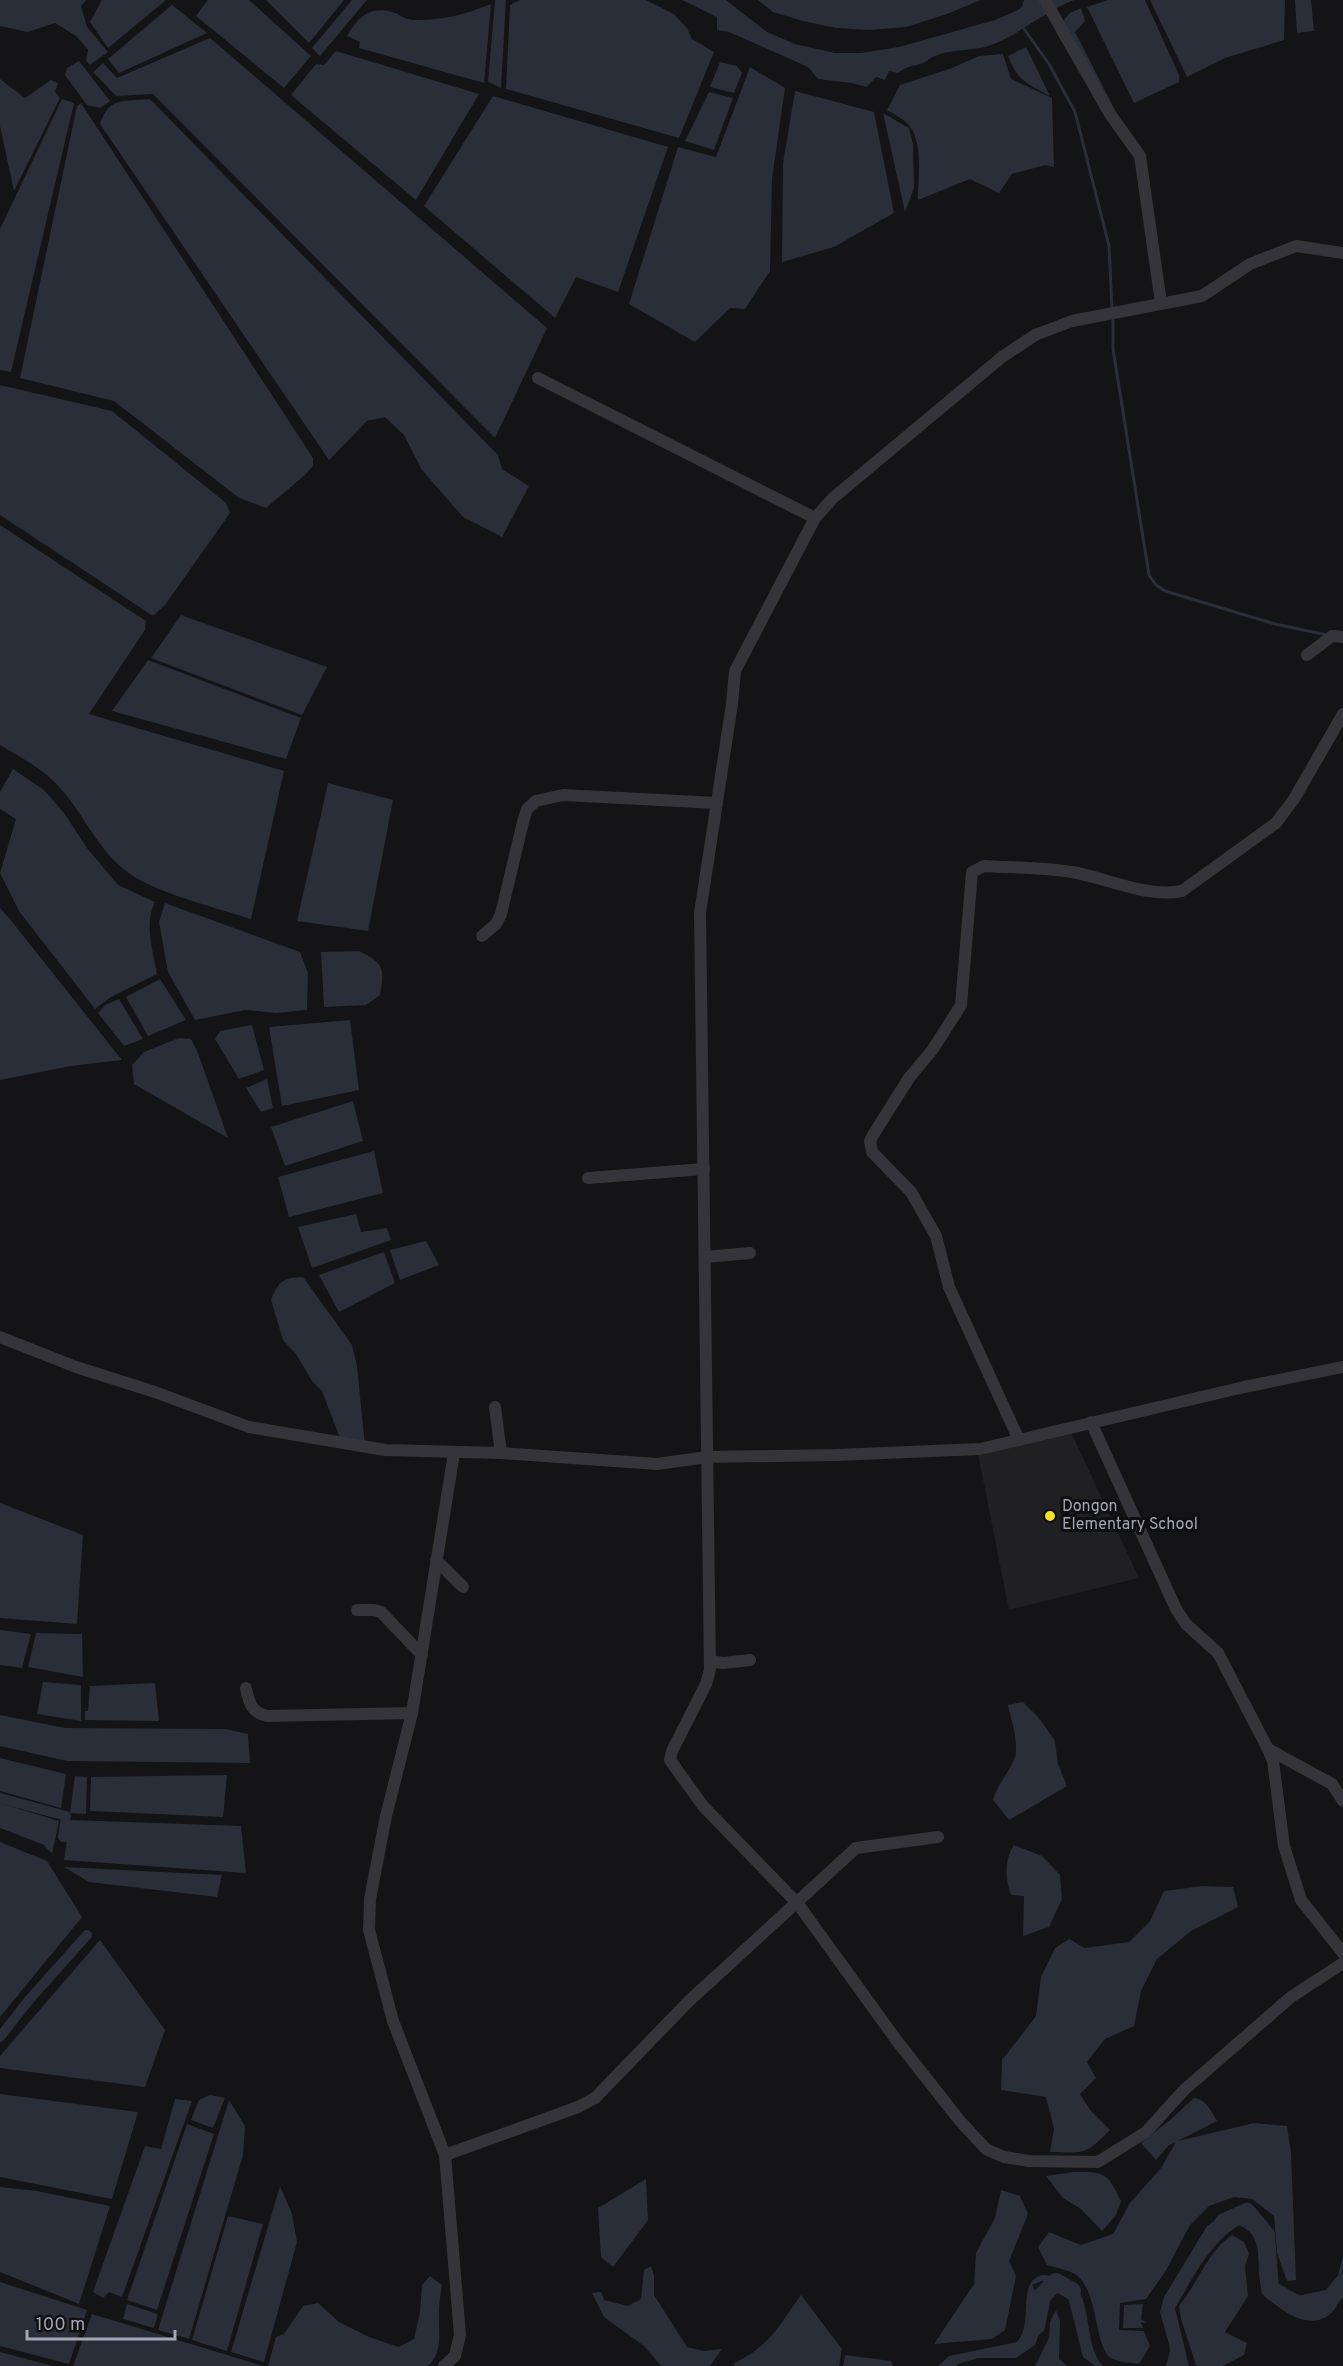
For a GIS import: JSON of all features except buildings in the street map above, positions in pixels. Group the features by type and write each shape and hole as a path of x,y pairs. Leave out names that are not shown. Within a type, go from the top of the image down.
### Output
{"street":[{"path":"1045,0 1110,114 1140,156 1161,303"},
{"path":"1343,253 1296,246 1250,264 1202,296 1072,321 1035,335 1002,357 833,498 815,518 735,671 700,912 710,1661 709,1677 672,1751 670,1760 703,1806 798,1904 897,2041 960,2121 986,2149 1004,2157 1029,2162 1098,2162 1146,2132 1184,2090 1291,1997 1343,1963"},
{"path":"538,378 815,518"},
{"path":"1307,656 1332,636 1343,637"},
{"path":"1019,1440 949,1287 936,1236 911,1192 872,1152 870,1145 873,1135 909,1078 933,1049 961,1005 972,872 984,866 1071,872 1152,891 1171,893 1182,891 1276,823 1294,799 1343,714"},
{"path":"482,936 496,924 501,914 525,815 527,809 536,801 562,795 717,803"},
{"path":"588,1178 704,1169"},
{"path":"705,1257 750,1253"},
{"path":"0,1337 76,1368 155,1392 249,1427 385,1450 501,1453 657,1464 707,1457 837,1455 980,1449 1091,1422 1343,1367"},
{"path":"495,1407 501,1453"},
{"path":"1091,1422 1176,1609 1186,1624 1218,1653 1268,1749 1273,1761 1284,1846 1301,1900 1343,1953"},
{"path":"444,2366 455,2356 460,2336 445,2155 393,2021 369,1930 370,1899 384,1827 412,1713 454,1453"},
{"path":"436,1560 463,1587"},
{"path":"357,1610 381,1612 422,1655"},
{"path":"710,1661 723,1663 750,1660"},
{"path":"246,1688 252,1709 267,1716 412,1713"},
{"path":"1268,1749 1332,1784 1343,1801"},
{"path":"445,2155 578,2107 596,2098 688,2001 798,1904 859,1846 938,1838"}],"shaded area":[{"path":"0,0 86,0 81,6 87,27 108,52 90,65 86,61 88,50 76,36 55,23 28,32 0,26"},
{"path":"102,0 166,0 108,48 90,22"},
{"path":"208,0 249,0 311,56 284,88 196,16"},
{"path":"266,0 344,0 309,43"},
{"path":"352,0 367,0 320,56 312,48"},
{"path":"495,0 506,0 501,88 488,82"},
{"path":"520,0 646,0 674,14 687,28 692,39 714,52 679,138 506,89 510,5"},
{"path":"682,0 726,0 767,32 795,44 835,53 861,53 899,47 995,20 1022,7 1024,0 1074,0 997,43 941,54 898,73 889,71 885,80 876,77 867,87 818,79 808,67 729,32 717,30 717,17"},
{"path":"758,0 981,0 906,27 869,30 836,28 803,21 773,12"},
{"path":"1108,0 1145,0 1179,75 1179,82 1134,103 1087,7"},
{"path":"1150,0 1285,0 1284,40 1225,58 1187,77"},
{"path":"1295,0 1311,0 1314,31 1297,33"},
{"path":"491,4 484,83 359,48 360,42 347,36 360,19 377,10 392,12 411,20 425,20 454,16"},
{"path":"172,5 207,33 119,73 108,59"},
{"path":"1081,8 1085,21 1075,32 1117,114 1107,118 1055,30 1070,13"},
{"path":"210,38 547,328 495,438 153,94 116,96 93,72 103,63 117,78"},
{"path":"1026,47 1050,96 1024,81 1012,65 1008,56"},
{"path":"336,51 479,94 416,200 291,95 316,64 324,65"},
{"path":"1003,54 1011,79 1052,98 1054,167 1045,165 1012,174 999,193 970,179 918,200 919,163 915,136 906,123 887,110 900,85 952,68 979,56"},
{"path":"79,61 110,101 100,108 87,105 65,75 67,68"},
{"path":"720,62 737,66 742,73 734,93 710,87"},
{"path":"750,67 785,88 772,179 770,271 745,309 730,308 695,342 629,304 678,147 716,157"},
{"path":"0,79 25,98 51,80 58,83 55,92 60,98 14,191 0,126"},
{"path":"795,91 874,112 894,213 834,247 782,262 783,163"},
{"path":"709,92 733,98 714,150 685,141"},
{"path":"493,96 668,147 618,292 576,277 555,318 424,206"},
{"path":"62,99 74,103 11,372 0,370 0,229"},
{"path":"150,99 498,455 502,469 529,486 502,537 463,517 422,470 404,435 385,417 367,421 329,460 100,124 108,109 119,102"},
{"path":"81,103 313,458 313,466 306,474 266,508 239,498 114,401 20,378 77,106"},
{"path":"883,113 909,128 913,144 914,188 905,212"},
{"path":"0,385 112,411 226,503 230,513 165,605 153,616 0,515"},
{"path":"0,525 146,621 145,630 89,714 284,771 251,919 168,893 137,879 105,850 61,788 39,769 0,745"},
{"path":"181,615 327,667 302,715 151,658"},
{"path":"148,660 301,718 286,759 112,711"},
{"path":"13,769 44,790 118,885 155,902 150,928 157,974 111,997 95,1009 19,911 0,873 16,819 0,809 0,792"},
{"path":"328,783 393,800 368,931 297,921"},
{"path":"165,903 300,952 308,973 307,1010 276,1013 245,1010 195,1020 168,972 159,922"},
{"path":"0,908 122,1060 71,1066 0,1080"},
{"path":"359,951 374,959 381,968 380,995 366,1005 324,1007 321,952"},
{"path":"160,979 186,1020 148,1036 126,997"},
{"path":"119,999 143,1039 124,1046 98,1013 105,1005"},
{"path":"350,1020 359,1090 282,1106 269,1027"},
{"path":"252,1025 264,1070 239,1079 215,1039 220,1031"},
{"path":"179,1038 191,1039 198,1053 228,1138 134,1084 132,1065 144,1052"},
{"path":"267,1079 273,1108 261,1112 246,1088"},
{"path":"353,1101 363,1141 285,1166 271,1127"},
{"path":"374,1151 383,1193 289,1217 278,1177"},
{"path":"356,1214 361,1232 387,1228 391,1240 312,1268 298,1227"},
{"path":"426,1241 439,1265 400,1280 390,1250"},
{"path":"384,1252 395,1283 339,1312 319,1275"},
{"path":"303,1277 352,1345 357,1366 365,1446 340,1438 322,1391 312,1381 296,1354 283,1340 271,1300 282,1282 290,1278"},
{"name":"Dongon Elementary School","path":"1070,1430 1139,1578 1009,1610 978,1454"},
{"path":"0,1503 83,1535 77,1624 0,1618"},
{"path":"0,1630 31,1634 22,1668 0,1665"},
{"path":"36,1633 82,1634 83,1677 28,1667"},
{"path":"43,1682 81,1685 81,1721 37,1714"},
{"path":"155,1683 159,1721 85,1720 90,1686"},
{"path":"1023,1702 1039,1718 1055,1741 1058,1764 1067,1786 1009,1820 993,1800 1013,1762 1016,1751 1008,1705"},
{"path":"0,1715 65,1728 225,1729 248,1734 250,1763 67,1761 0,1746"},
{"path":"0,1758 66,1774 61,1808 0,1791"},
{"path":"227,1775 223,1817 90,1811 91,1777"},
{"path":"75,1776 87,1777 86,1814 70,1813"},
{"path":"0,1803 59,1821 52,1854 44,1845 0,1828"},
{"path":"70,1820 241,1826 246,1873 64,1860"},
{"path":"0,1842 47,1861 82,1917 0,2017"},
{"path":"1014,1845 1042,1856 1060,1875 1062,1899 1049,1927 1023,1936 1024,1896 1011,1895 1007,1876 1008,1857"},
{"path":"64,1867 222,1875 217,1897 89,1882"},
{"path":"1202,1886 1233,1887 1238,1907 1191,1931 1157,1959 1141,1991 1134,2026 1105,2039 1087,2062 1096,2078 1080,2094 1091,2111 1110,2130 1084,2151 1050,2152 1054,2129 1046,2097 1001,2090 1002,2060 1036,2016 1041,1977 1055,1948 1069,1939 1085,1948 1129,1942 1150,1921 1164,1891"},
{"path":"100,1940 165,2030 145,2087 0,2068 0,2056"},
{"path":"0,2094 138,2112 112,2199 0,2177"},
{"path":"210,2095 225,2098 213,2128 191,2120 199,2100"},
{"path":"1194,2098 1205,2103 1217,2121 1178,2141 1254,2123 1287,2126 1291,2153 1296,2280 1287,2281 1277,2253 1274,2216 1252,2199 1234,2197 1209,2206 1190,2225 1165,2272 1146,2299 1120,2303 1119,2330 1144,2331 1150,2346 1139,2364 1117,2360 1111,2358 1102,2343 1085,2285 1075,2274 1047,2265 1038,2247 1049,2232 1081,2245 1113,2234 1130,2203 1161,2168 1176,2142 1169,2145 1156,2160 1141,2143"},
{"path":"175,2099 192,2101 122,2297 109,2292 103,2298 93,2292 145,2146 161,2149"},
{"path":"229,2100 245,2126 243,2155 189,2339 158,2330"},
{"path":"187,2124 214,2134 157,2310 127,2300"},
{"path":"1074,2172 1105,2176 1121,2201 1116,2215 1102,2231 1081,2209 1063,2198 1046,2176"},
{"path":"646,2179 648,2220 613,2267 601,2257 598,2208"},
{"path":"280,2186 292,2214 297,2242 264,2362 231,2352"},
{"path":"0,2187 37,2191 110,2206 79,2304 0,2272"},
{"path":"1001,2190 1020,2196 1028,2214 1009,2261 1016,2276 1005,2330 992,2339 934,2344 974,2284 976,2253 995,2218"},
{"path":"1235,2212 1257,2229 1262,2237 1265,2246 1266,2271 1272,2290 1284,2303 1292,2307 1314,2310 1336,2283 1343,2256 1342,2288 1337,2306 1323,2319 1308,2321 1284,2311 1269,2300 1261,2285 1254,2238 1239,2225 1210,2252 1175,2308 1189,2366 1166,2366 1170,2351 1160,2312 1164,2297 1207,2226 1223,2215"},
{"path":"228,2216 263,2224 227,2351 192,2340"},
{"path":"1232,2235 1244,2242 1249,2254 1245,2266 1248,2296 1225,2332 1247,2343 1244,2355 1223,2366 1198,2366 1181,2319 1179,2306 1209,2259"},
{"path":"651,2266 654,2276 654,2295 687,2347 704,2351 722,2349 710,2366 661,2366 644,2346 604,2317 592,2293 601,2292 604,2300 628,2306 641,2299 644,2270"},
{"path":"1043,2275 1062,2278 1074,2286 1082,2297 1095,2354 1103,2366 1095,2366 1083,2357 1068,2297 1062,2290 1042,2281 1032,2285 1044,2308 1044,2319 1035,2345 1016,2358 978,2358 957,2366 938,2366 949,2356 1017,2342 1025,2324 1027,2294 1030,2285"},
{"path":"430,2276 442,2285 438,2347 428,2366 268,2366 276,2337 284,2334 303,2306 318,2303 339,2322 369,2337 399,2347 414,2339 420,2312 422,2285"},
{"path":"0,2282 87,2310 69,2364 0,2346"},
{"path":"801,2295 842,2349 839,2366 735,2366 733,2364 765,2343"},
{"path":"127,2304 158,2314 154,2328 123,2319"},
{"path":"1143,2304 1141,2319 1147,2323 1141,2322 1143,2328 1123,2328 1124,2305"},
{"path":"1056,2310 1060,2321 1059,2359 1067,2366 1035,2366 1049,2338 1050,2322"},
{"path":"92,2314 263,2366 73,2366"},
{"path":"0,2352 53,2366 0,2366"},
{"path":"845,2355 891,2361 893,2366 843,2366"}],"waterway":[{"path":"1022,26 1049,64 1075,112 1109,246 1112,309"},
{"path":"1113,316 1113,349 1149,575 1156,585 1165,591 1275,624 1327,635"},
{"path":"0,1798 66,1816 63,1837 79,1839"},
{"path":"0,2037 29,2000 87,1935"},
{"path":"1221,2227 1224,2222 1247,2212 1266,2235 1270,2289 1298,2305 1331,2298 1343,2283"},
{"path":"1036,2326 1042,2296 1056,2282 1072,2291"}],"place":[{"name":"Dongon Elementary School","path":"1050,1516"}]}
